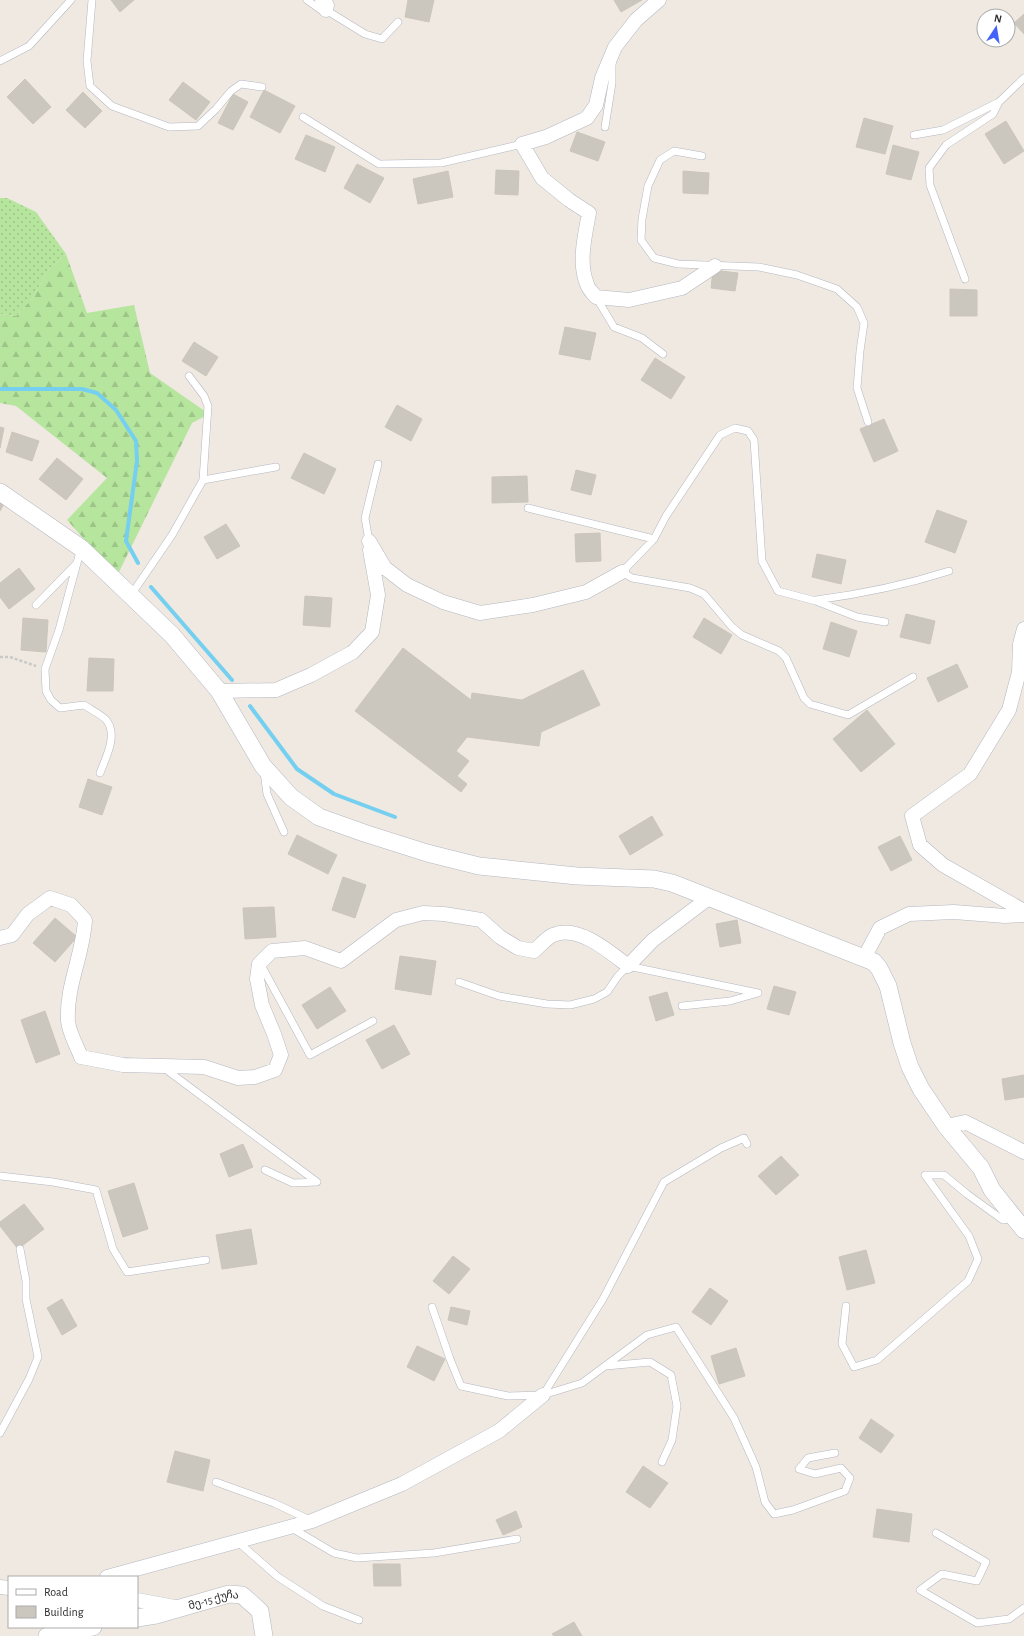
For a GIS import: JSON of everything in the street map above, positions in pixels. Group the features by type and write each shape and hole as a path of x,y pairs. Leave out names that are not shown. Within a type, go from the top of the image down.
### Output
{"street":[{"path":"658,0 636,20 615,47 602,78 596,105 587,118 546,136 522,144 542,178 569,200 589,213 584,239 583,267 587,285 596,297 629,300 682,288 715,266"},
{"path":"0,492 130,595 172,635 219,691 263,766 291,797 319,817 427,853 479,866 577,876 654,879 672,883 874,962 880,968 888,986 902,1043 910,1067 921,1089 946,1126 981,1168 992,1190 1018,1224"},
{"path":"369,541 385,568 406,585 443,602 480,613 533,606 586,592 622,572"},
{"path":"219,691 276,690 311,675 353,652 372,632 378,594 369,541"},
{"path":"1024,629 1020,644 1019,672 1010,710 970,774 912,816 920,845 942,865 1024,912"},
{"path":"0,938 12,935 28,914 50,898 71,905 85,920 84,937 70,988 68,1023 81,1057 123,1065 204,1067 238,1078 255,1077 275,1070 281,1055 262,1005 257,979 260,964 272,951 305,948 341,961 396,920 423,913 444,914 481,920 500,937 518,948 534,951 553,935 572,933 587,938 602,946 628,966 653,940 710,897"},
{"path":"864,958 880,928 909,914 954,912 1005,916 1024,915"},
{"path":"946,1126 965,1122 1024,1152"},
{"path":"111,1576 312,1521 402,1484 499,1431 543,1395"},
{"name":"მე-15 ქუჩა","path":"138,1618 229,1594 242,1595 260,1611 263,1634"},
{"path":"138,1600 180,1608"},
{"path":"47,1636 88,1628"}],"lane":[{"path":"0,61 29,46 71,0"},
{"path":"92,0 87,61 90,86 112,106 169,127 198,126 216,109 231,91 241,84 262,86"},
{"path":"307,0 321,10 324,5 365,34 382,39 398,22"},
{"path":"605,127 612,83 612,55"},
{"path":"914,135 943,130 999,102 1024,78"},
{"path":"965,279 930,185 929,168 946,145 993,114 999,102"},
{"path":"303,117 379,164 441,163 522,144"},
{"path":"702,156 674,151 660,160 648,186 642,218 641,240 654,258 678,264 759,267 797,275 838,289 857,307 864,323 857,388 868,422"},
{"path":"596,297 614,327 642,338 663,354"},
{"path":"130,595 172,534 203,480 208,406 204,396 188,376"},
{"path":"885,622 857,617 816,600 778,591 762,561 754,440 748,431 735,428 720,435 666,516 654,539 622,572 632,578 690,588 704,594 737,631 779,651 786,658 804,698 810,704 848,715 913,677"},
{"path":"369,541 365,518 378,464"},
{"path":"203,480 276,468"},
{"path":"528,508 654,539"},
{"path":"36,605 79,555"},
{"path":"79,555 59,630 45,669 46,691 60,708 84,705 107,721 112,732 108,753 100,773"},
{"path":"816,600 866,593 920,580 949,571"},
{"path":"263,766 267,794 284,832"},
{"path":"260,964 310,1056 373,1022"},
{"path":"459,982 499,996 547,1004 570,1005 594,999 607,992 618,976 628,966 758,993 730,1001 682,1006"},
{"path":"161,1066 318,1182 293,1183 266,1170"},
{"path":"543,1395 603,1299 664,1182 721,1148 744,1138 747,1144"},
{"path":"846,1306 842,1344 854,1367 877,1360 968,1281 978,1259 969,1236 926,1175 944,1175 1003,1220 1018,1224"},
{"path":"0,1176 53,1182 96,1190 113,1249 127,1272 206,1260"},
{"path":"0,1433 29,1379 38,1358 26,1299 26,1281 20,1249"},
{"path":"432,1307 450,1359 462,1386 508,1396 543,1395 582,1383 647,1335 676,1327 734,1418 756,1467 765,1502 774,1514 793,1510 845,1491 850,1478 842,1468 815,1474 799,1469 808,1458 836,1453"},
{"path":"605,1366 650,1362 671,1375 677,1406 672,1440 662,1462"},
{"path":"216,1482 274,1503 312,1521"},
{"path":"290,1527 334,1553 357,1558 434,1553 517,1539"},
{"path":"936,1533 986,1562 978,1581 942,1574 920,1590 977,1623 1009,1619 1024,1608"},
{"path":"238,1542 278,1577 291,1586 323,1606 359,1620"}],"path":[{"path":"0,657 10,657 45,669"}],"green space":[{"path":"0,198 7,198 36,212 66,254 49,269 32,299 16,316 0,314"},
{"path":"66,254 87,313 134,305 150,373 209,414 192,423 117,576 67,520 107,478 16,406 0,403 0,314 16,316 32,299 49,269"}],"building":[{"path":"111,0 134,0 120,12"},
{"path":"408,0 434,0 429,22 405,17"},
{"path":"614,0 642,0 621,12"},
{"path":"1024,14 1024,34 1016,25 1016,21"},
{"path":"25,79 51,107 33,124 7,97"},
{"path":"183,82 210,102 196,120 169,100"},
{"path":"264,90 295,106 280,133 250,117"},
{"path":"83,92 102,111 85,128 66,110"},
{"path":"233,94 248,102 233,130 218,123"},
{"path":"864,118 893,126 885,154 856,147"},
{"path":"1006,121 1024,151 1004,164 985,134"},
{"path":"577,132 605,142 598,161 570,151"},
{"path":"306,135 335,147 325,172 295,159"},
{"path":"893,145 919,152 911,180 886,174"},
{"path":"357,164 384,178 370,203 344,188"},
{"path":"496,170 519,171 518,195 495,194"},
{"path":"448,171 453,197 418,204 413,179"},
{"path":"683,171 709,173 708,194 683,193"},
{"path":"713,270 738,273 735,291 711,288"},
{"path":"950,289 977,290 977,316 950,316"},
{"path":"565,327 596,333 590,360 559,354"},
{"path":"194,342 218,357 206,376 182,361"},
{"path":"655,358 685,377 671,399 641,380"},
{"path":"397,405 422,419 411,441 385,427"},
{"path":"884,419 898,451 874,462 860,429"},
{"path":"0,427 4,428 0,448"},
{"path":"12,432 39,441 32,461 6,452"},
{"path":"304,453 336,469 324,494 291,478"},
{"path":"57,458 83,479 66,500 39,479"},
{"path":"576,470 596,475 591,495 571,490"},
{"path":"527,476 528,502 492,503 492,477"},
{"path":"0,497 6,500 0,511"},
{"path":"937,510 967,521 955,553 925,542"},
{"path":"226,524 240,546 217,559 204,537"},
{"path":"600,533 601,561 576,562 575,534"},
{"path":"817,554 846,560 841,584 812,577"},
{"path":"19,568 35,589 9,609 0,597 0,583"},
{"path":"305,596 332,598 330,627 303,625"},
{"path":"906,614 935,621 930,644 900,637"},
{"path":"23,618 48,620 46,652 21,650"},
{"path":"704,618 732,635 721,654 693,637"},
{"path":"831,622 857,631 849,657 823,649"},
{"path":"403,648 471,700 472,693 522,700 583,670 600,705 541,732 539,746 467,737 456,751 469,761 457,776 467,784 461,792 355,711"},
{"path":"89,658 114,659 113,691 87,691"},
{"path":"957,664 968,687 938,702 927,678"},
{"path":"867,710 895,744 861,772 833,739"},
{"path":"88,779 112,787 102,815 79,807"},
{"path":"652,816 663,835 630,855 619,836"},
{"path":"297,835 337,855 328,874 288,854"},
{"path":"900,836 912,860 891,871 878,847"},
{"path":"343,877 366,885 355,918 332,910"},
{"path":"274,907 276,937 245,939 243,908"},
{"path":"55,918 77,937 55,962 33,943"},
{"path":"737,920 741,943 720,947 716,924"},
{"path":"400,956 436,961 431,995 395,989"},
{"path":"774,986 796,992 789,1015 767,1009"},
{"path":"330,987 346,1011 317,1029 302,1005"},
{"path":"667,992 674,1015 656,1021 649,997"},
{"path":"45,1011 60,1054 36,1063 21,1020"},
{"path":"394,1025 410,1054 382,1069 366,1040"},
{"path":"1024,1075 1024,1097 1005,1100 1002,1079"},
{"path":"243,1144 253,1167 229,1177 220,1154"},
{"path":"781,1156 799,1175 776,1195 758,1176"},
{"path":"134,1183 148,1229 123,1237 108,1191"},
{"path":"24,1204 44,1229 18,1249 0,1226 0,1222"},
{"path":"251,1229 257,1264 222,1269 216,1235"},
{"path":"866,1250 875,1283 847,1290 839,1257"},
{"path":"453,1256 470,1269 449,1294 433,1281"},
{"path":"710,1288 728,1301 711,1325 692,1312"},
{"path":"62,1299 77,1326 62,1335 47,1308"},
{"path":"451,1307 470,1311 467,1325 448,1320"},
{"path":"417,1346 445,1359 434,1381 407,1367"},
{"path":"736,1348 745,1376 719,1384 711,1356"},
{"path":"871,1419 894,1435 881,1453 859,1438"},
{"path":"175,1451 210,1460 203,1491 167,1482"},
{"path":"643,1466 668,1483 650,1508 626,1492"},
{"path":"877,1509 912,1514 909,1542 873,1537"},
{"path":"516,1511 522,1527 503,1535 496,1520"},
{"path":"373,1564 400,1564 401,1586 374,1586"},
{"path":"574,1622 582,1636 554,1636 552,1634"}],"waterway":[{"path":"0,389 82,389 97,393 116,410 136,441 137,461 126,541 138,563"},
{"path":"151,587 232,680"},
{"path":"250,706 297,769 334,794 395,817"}]}
